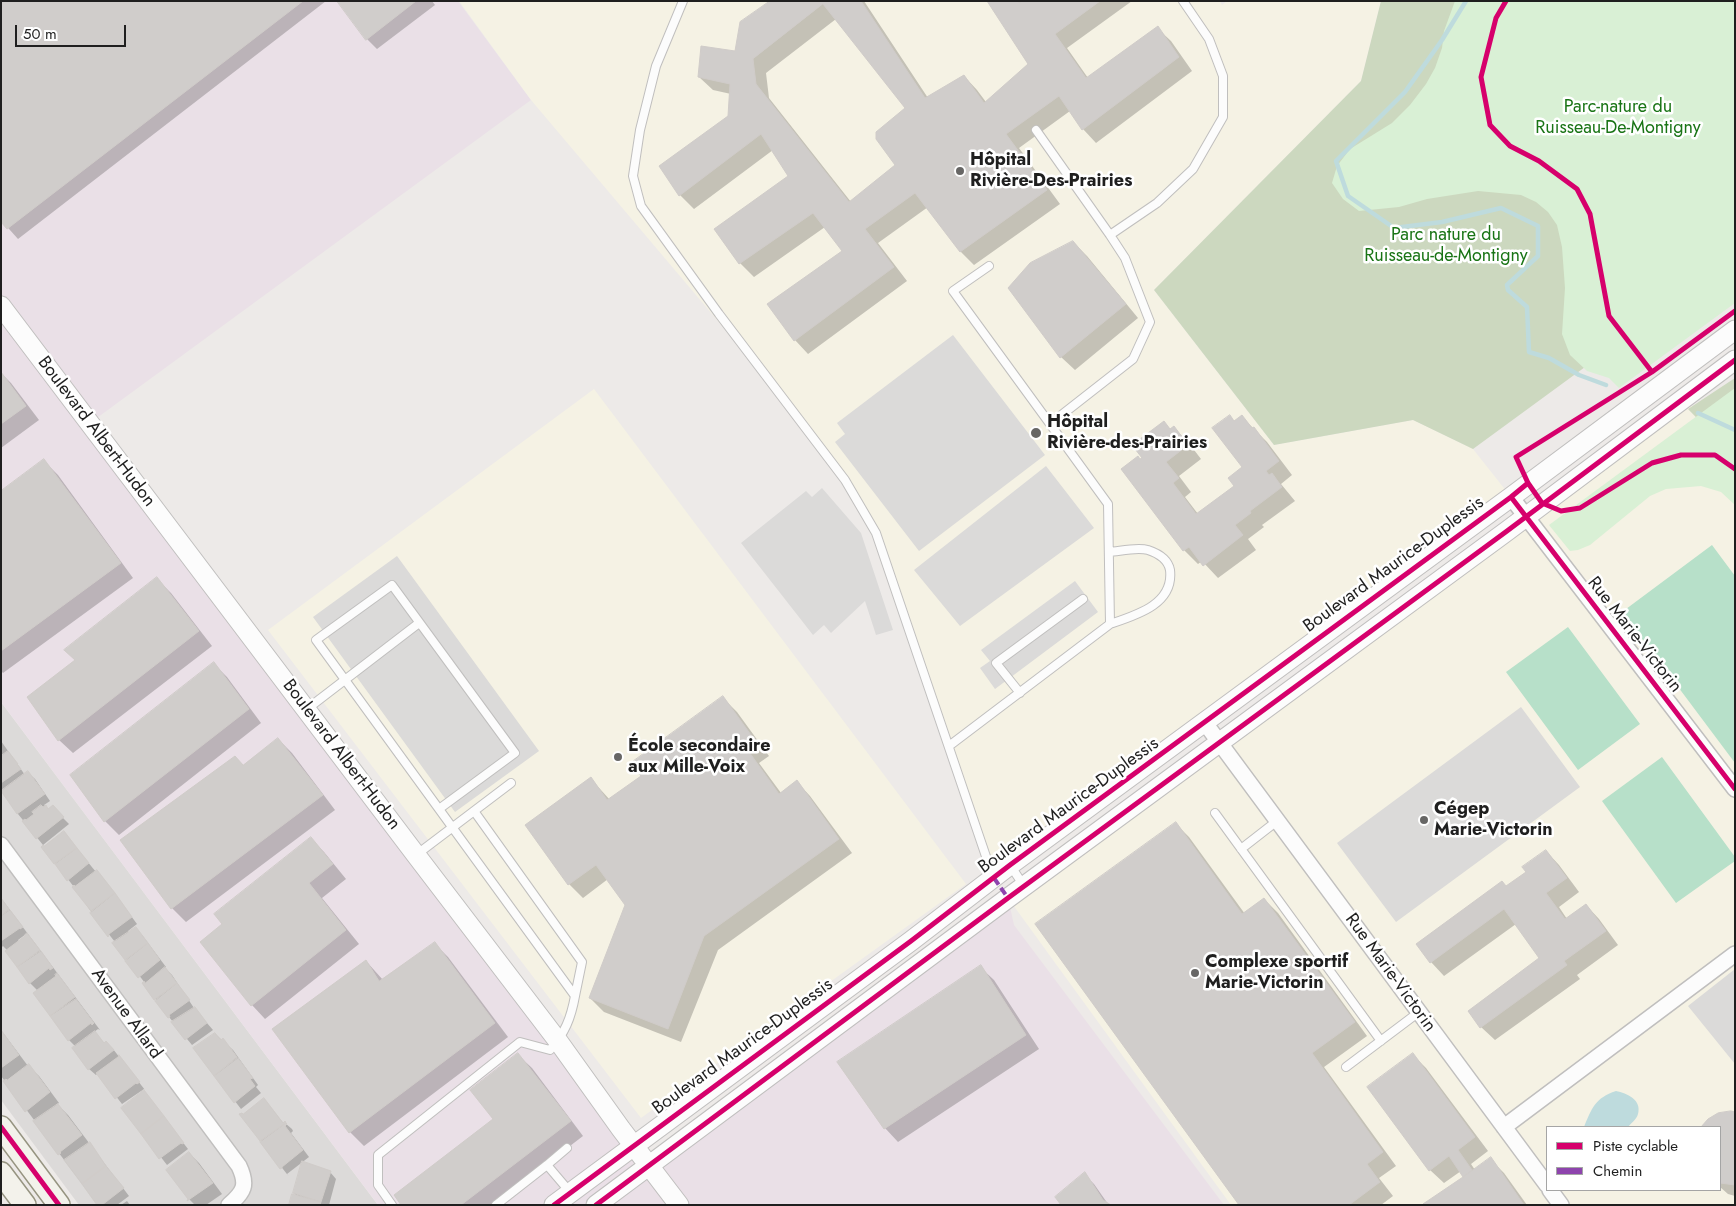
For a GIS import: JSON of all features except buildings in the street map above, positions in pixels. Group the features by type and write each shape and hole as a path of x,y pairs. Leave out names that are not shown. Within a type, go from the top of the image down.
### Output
{"main road":[{"path":"1,1127 59,1205"},
{"path":"1,1173 25,1205"}],"street":[{"name":"Boulevard Albert-Hudon","path":"1,306 558,1041 679,1205"},
{"name":"Boulevard Maurice-Duplessis","path":"964,917 994,878 1010,865 1205,723 1735,330"},
{"name":"Boulevard Maurice-Duplessis","path":"596,1205 918,951 964,917 1024,887 1735,360"},
{"name":"Rue Marie-Victorin","path":"1511,497 1735,789"},
{"name":"Rue Marie-Victorin","path":"1205,723 1546,1184"},
{"name":"Avenue Allard","path":"1,845 239,1166 244,1176 245,1185 239,1196 229,1205"},
{"name":"Boulevard Maurice-Duplessis","path":"554,1205 634,1145 918,951"},
{"path":"1504,1127 1735,954"},
{"path":"1551,1191 1562,1205"}],"lane":[{"path":"683,1 656,66 640,130 633,176 641,206 845,480 876,533 994,878"},
{"path":"1110,235 1157,203 1193,169 1223,117 1223,76 1209,39 1183,1"},
{"path":"1036,130 1125,258 1150,322 1133,359 1050,424"},
{"path":"989,266 953,291 1108,504 1110,624"},
{"path":"949,746 1110,624 1133,616 1158,602 1168,589 1171,577 1169,564 1159,555 1146,550 1109,552"},
{"path":"439,809 515,753 392,585 316,640 575,996"},
{"path":"1020,693 996,663 1083,599"},
{"path":"307,709 419,623"},
{"path":"416,855 511,783"},
{"path":"392,1205 378,1185 378,1155 520,1042 550,1050 558,1041 571,1018 582,962 474,811"},
{"path":"1215,813 1381,1041"},
{"path":"1241,849 1277,820"},
{"path":"1010,865 1024,887"},
{"path":"1346,1067 1419,1012"},
{"path":"496,1205 567,1148"},
{"path":"547,1165 570,1192"}],"shaded area":[{"path":"1,1 458,1 531,100 90,423 648,1165 1008,898 1014,925 1224,1205 378,1205 1,702"},
{"name":"Hôpital Rivière-des-Prairies","path":"459,1 1220,1 1222,5 1227,1 1381,1 1361,81 1154,290 1274,445 1413,420 1473,449 1511,497 994,878 876,533 789,405 531,100"},
{"path":"953,335 1045,455 919,551 835,442 845,434 837,423"},
{"name":"École secondaire aux Mille-Voix","path":"594,389 966,884 641,1118 268,630"},
{"name":"Cégep Marie-Victorin","path":"1687,401 1735,453 1735,1205 1231,1205 1008,898"},
{"path":"1046,466 1094,528 960,626 914,570"},
{"path":"822,488 861,533 893,630 876,635 865,601 831,633 824,625 813,635 741,543 806,491 812,497"},
{"path":"397,556 539,751 455,812 313,617"},
{"path":"1075,581 1098,612 995,689 980,668 990,661 981,650"},
{"path":"1,702 378,1205 79,1205 1,1100"},
{"path":"1521,707 1580,787 1396,922 1337,843"},
{"path":"1735,969 1735,1064 1688,1006"}],"green space":[{"name":"Parc nature du Ruisseau-de-Montigny","path":"1381,1 1571,1 1693,288 1473,449 1413,420 1274,445 1154,290 1361,81"},
{"name":"Parc-nature du Ruisseau-De-Montigny","path":"1455,1 1735,1 1735,303 1619,388 1609,378 1587,371 1570,355 1562,334 1565,288 1562,247 1557,225 1548,212 1536,202 1521,195 1478,191 1427,199 1399,207 1359,211 1343,199 1332,183 1337,166 1350,149 1392,123 1410,105 1426,84 1435,68 1442,48 1444,31"},
{"path":"1735,378 1735,457 1688,409"},
{"path":"1735,388 1735,505 1721,492 1701,486 1666,489 1650,496 1590,545 1570,551 1549,525"},
{"path":"1712,545 1735,576 1735,763 1622,612"},
{"path":"1568,627 1640,724 1578,770 1506,672"},
{"path":"1662,757 1735,857 1735,861 1676,903 1602,801"}],"water":[{"path":"1616,1091 1625,1093 1636,1101 1639,1109 1634,1121 1629,1126 1584,1126 1595,1104"}],"waterway":[{"path":"1466,1 1442,40 1405,92 1336,161 1348,196 1394,228 1442,222 1501,208 1538,226 1538,256 1507,285 1508,290 1527,307 1529,352 1549,358 1579,375 1606,385"},
{"path":"1698,413 1735,430"}],"marked path":[{"path":"994,878 1008,898"}],"cycle path":[{"path":"1506,1 1496,18 1481,77 1490,125 1510,146 1539,161 1577,189 1590,214 1609,316 1652,372 1516,457 1528,483 1542,503 1561,511 1580,508 1652,463 1681,455 1715,455 1735,469"},
{"path":"1652,372 1735,311"},
{"path":"596,1205 1735,360"},
{"path":"554,1205 911,941 1010,865 1528,483"},
{"path":"1511,497 1735,789"},
{"path":"1,1127 59,1205"}],"place":[{"name":"Hôpital Rivière-Des-Prairies","path":"960,171"},
{"name":"Hôpital Rivière-des-Prairies","path":"1036,433"},
{"name":"École secondaire aux Mille-Voix","path":"618,757"},
{"name":"Cégep Marie-Victorin","path":"1424,820"},
{"name":"Complexe sportif Marie-Victorin","path":"1195,973"}]}
